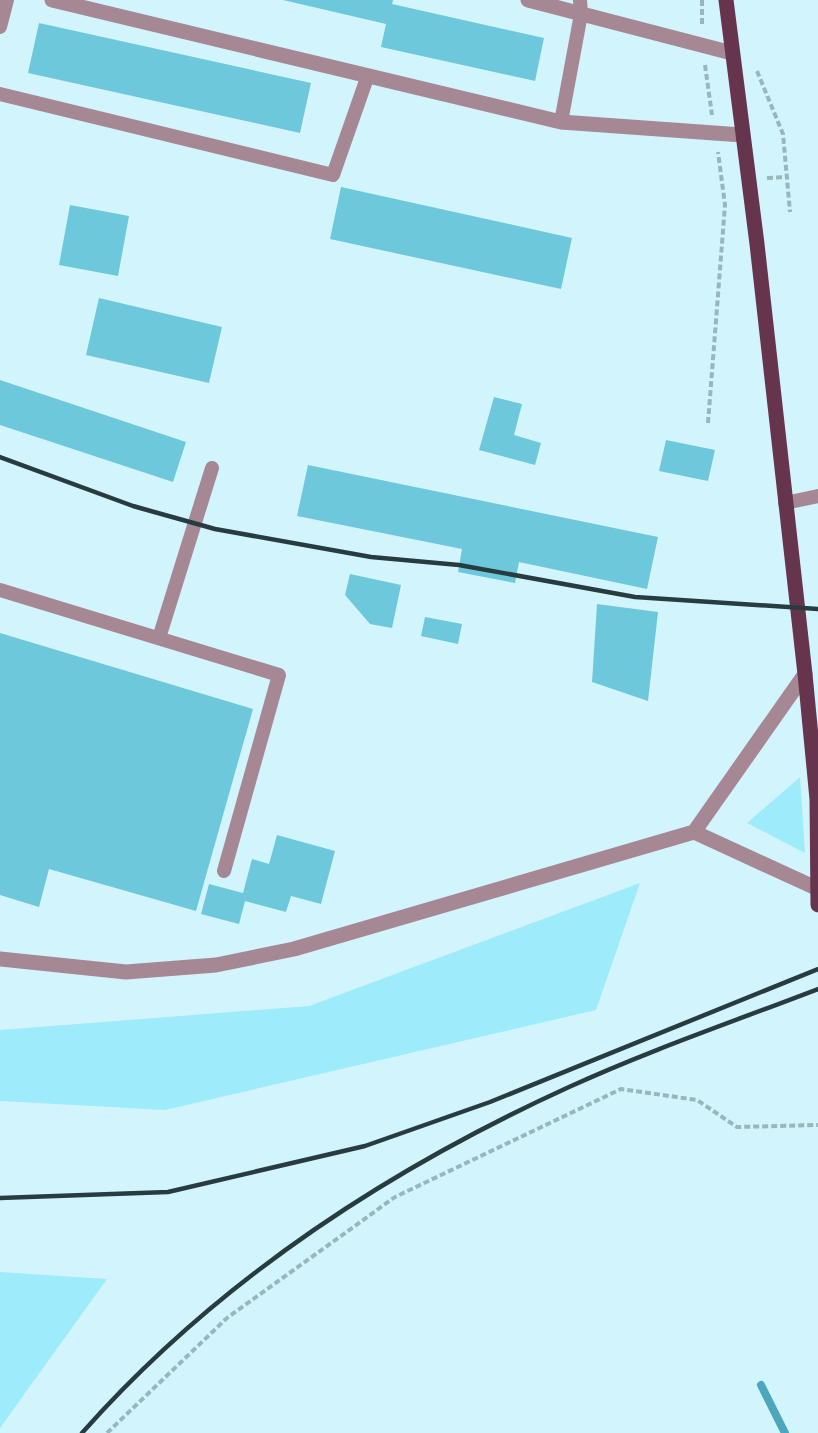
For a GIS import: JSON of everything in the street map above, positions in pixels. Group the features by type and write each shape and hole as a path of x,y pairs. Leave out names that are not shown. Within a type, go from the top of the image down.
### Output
{"main road":[{"path":"726,0 757,244 818,799 816,888 818,905"}],"street":[{"path":"52,0 367,78 561,122 742,135"},
{"path":"528,0 580,7 732,53"},
{"path":"0,959 126,972 216,965 294,949 694,832 805,674"},
{"path":"694,832 816,888"}],"lane":[{"path":"0,27 7,0"},
{"path":"561,122 580,7"},
{"path":"0,94 333,175 367,78"},
{"path":"159,638 212,468"},
{"path":"785,503 818,496"},
{"path":"0,590 279,675 224,871"}],"path":[{"path":"701,1 703,46 725,206 708,423"},
{"path":"753,62 783,134 790,212"},
{"path":"107,1433 227,1318 396,1197 621,1089 697,1100 737,1127 818,1125"}],"shaded area":[{"path":"800,777 805,853 747,823"},
{"path":"640,883 596,1010 165,1110 0,1101 0,1030 309,1006"},
{"path":"0,1272 107,1279 0,1428"}],"building":[{"path":"283,0 393,0 392,4 544,38 535,81 381,47 386,24"},
{"path":"39,23 311,83 300,133 28,73"},
{"path":"341,187 572,238 561,289 330,239"},
{"path":"70,205 129,216 118,276 59,265"},
{"path":"99,298 222,327 209,383 86,355"},
{"path":"0,380 186,442 173,482 0,425"},
{"path":"494,397 522,404 514,435 541,443 535,465 479,450"},
{"path":"666,440 715,450 708,481 659,471"},
{"path":"308,465 658,537 647,589 519,562 515,583 458,572 462,549 297,516"},
{"path":"350,574 401,585 392,628 370,624 345,595"},
{"path":"597,604 658,612 648,701 592,682"},
{"path":"425,617 462,624 458,644 421,636"},
{"path":"0,633 253,709 196,911 49,869 39,907 0,895"},
{"path":"277,835 335,851 321,904 291,896 286,912 245,901 239,924 201,914 209,884 243,893 252,859 269,864"}],"waterway":[{"path":"761,1385 785,1433"}],"railway":[{"path":"0,457 133,506 215,529 371,557 459,565 635,597 818,609"},
{"path":"0,1198 168,1192 365,1146 490,1102 818,969"},
{"path":"82,1433 134,1378 189,1327 247,1279 370,1193 435,1155 569,1087 661,1048 818,989"}]}
